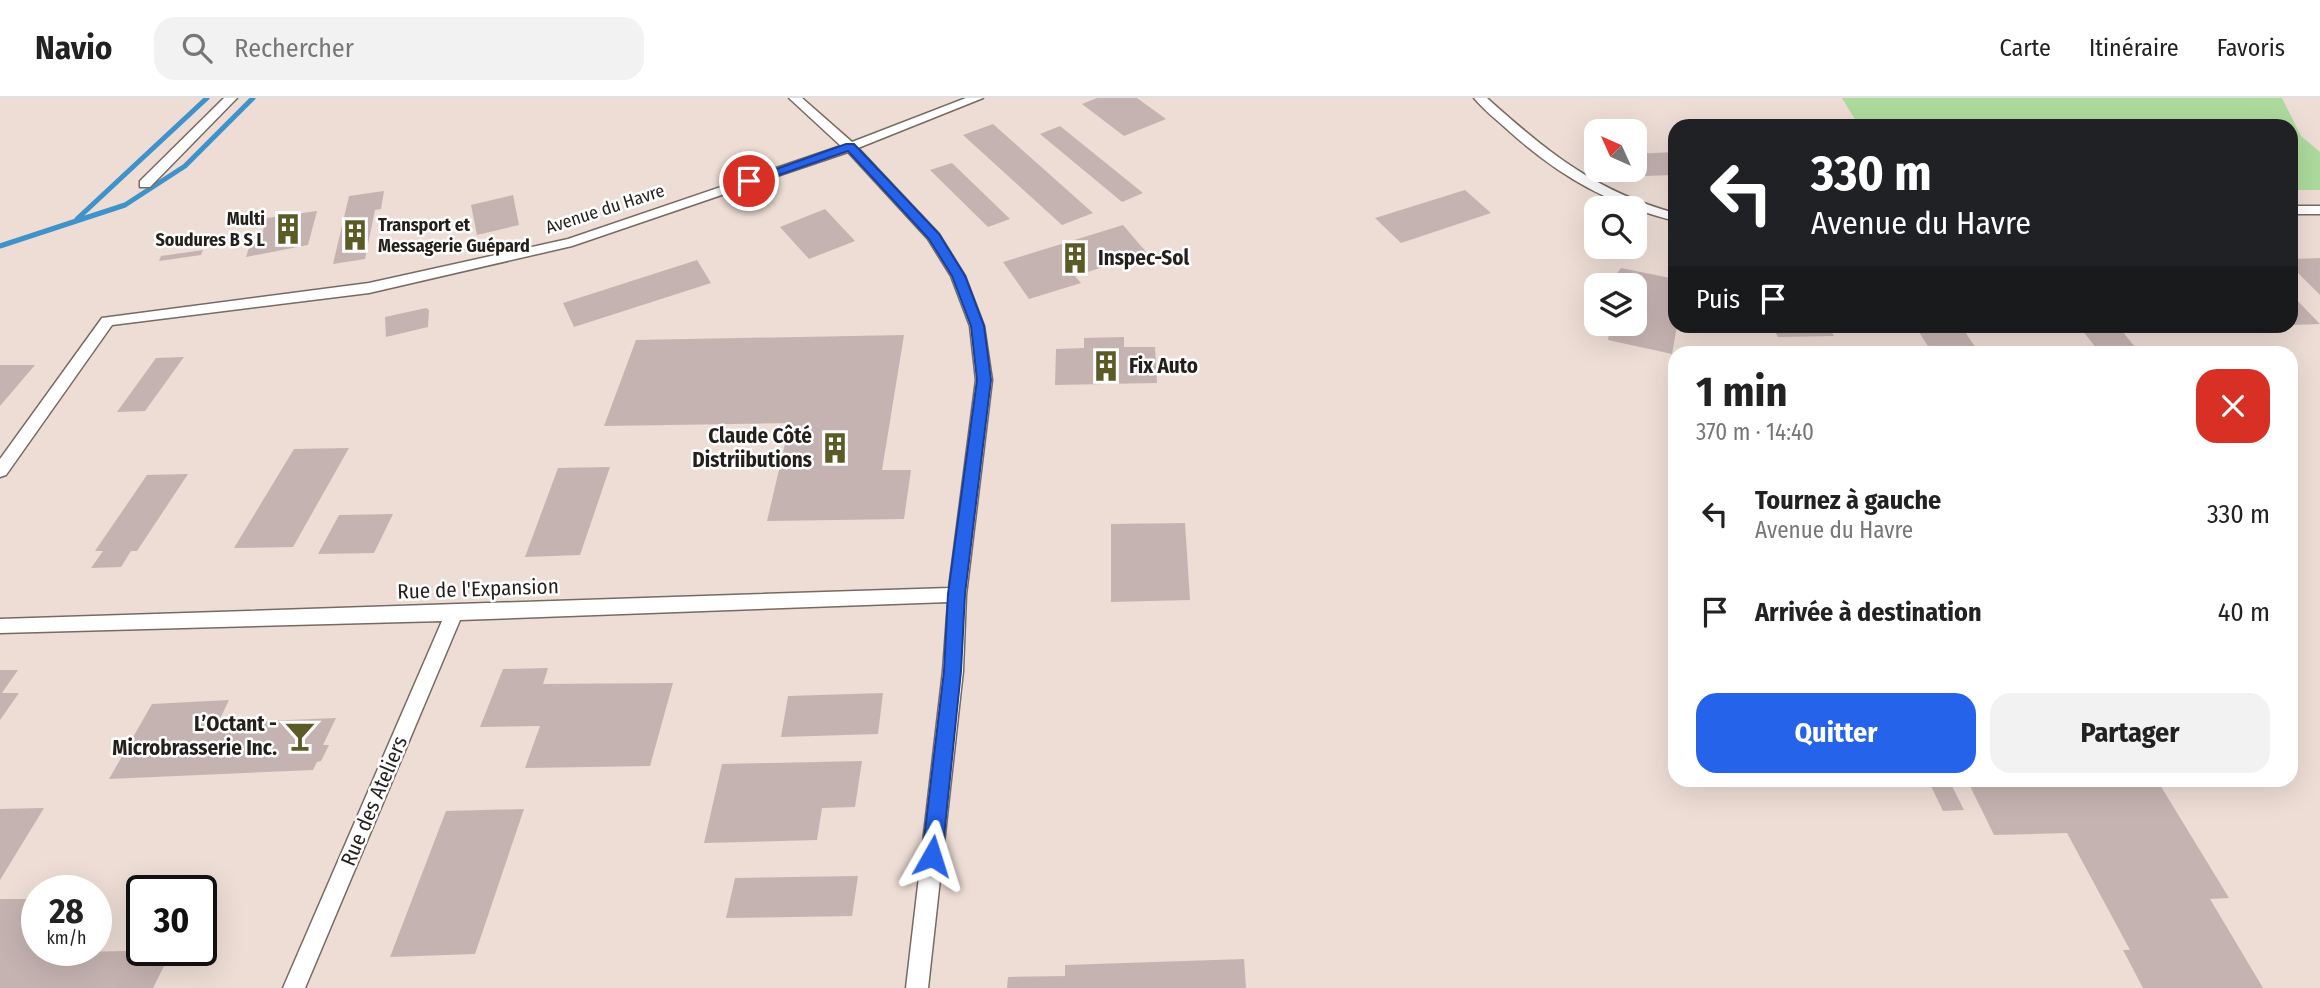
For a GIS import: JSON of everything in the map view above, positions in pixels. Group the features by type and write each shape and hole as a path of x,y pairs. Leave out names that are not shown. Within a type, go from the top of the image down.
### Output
{"street":[{"path":"145,184 231,98"},
{"path":"795,98 850,147 934,237 958,276 978,326 984,380 957,594 953,671 917,988"},
{"name":"Avenue du Havre","path":"0,471 107,320 369,288 572,242 850,147 977,98"},
{"path":"1480,98 1535,148 1587,187 1643,210 1668,215"},
{"path":"2298,210 2320,210"},
{"name":"Rue de l'Expansion","path":"0,626 454,613 957,594"},
{"name":"Rue des Ateliers","path":"294,988 454,613"}],"green space":[{"path":"1842,98 2282,98 2292,119 1855,119"},
{"path":"2298,130 2301,136 2320,152 2320,190 2298,190"}],"building":[{"path":"1097,98 1137,98 1166,119 1124,136 1082,104"},
{"path":"993,124 1093,213 1062,225 963,135"},
{"path":"1060,126 1143,193 1122,202 1040,134"},
{"path":"1668,152 1668,175 1647,176 1647,153"},
{"path":"952,163 1010,219 988,227 930,170"},
{"path":"1465,190 1491,213 1401,243 1375,218"},
{"name":"Transport et Messagerie Guépard","path":"384,191 381,209 375,210 365,259 333,264 349,196"},
{"path":"513,195 519,225 477,235 471,205"},
{"path":"825,209 855,241 809,259 780,227"},
{"name":"Multi Soudures B S L","path":"317,211 308,245 246,257 251,242 260,240 267,218"},
{"name":"Inspec-Sol","path":"1123,225 1147,253 1075,276 1081,283 1029,299 1003,262"},
{"path":"203,250 201,255 159,261 161,256"},
{"path":"2320,258 2320,295 2298,273 2298,259"},
{"path":"697,260 711,283 574,327 563,303"},
{"path":"1621,268 1646,273 1617,273"},
{"path":"1647,273 1668,278 1668,333 1676,333 1673,346 1668,346 1668,353 1608,340 1609,336 1647,336"},
{"path":"2298,301 2320,324 2298,325"},
{"path":"426,308 429,310 428,327 386,337 385,317"},
{"path":"1776,333 1832,333 1834,336 1778,337"},
{"path":"1920,333 1966,333 1975,346 1928,346"},
{"path":"2084,333 2124,333 2134,346 2095,346"},
{"name":"Claude Côté Distriibutions","path":"904,335 882,470 911,470 904,519 767,521 790,423 604,426 636,340"},
{"name":"Fix Auto","path":"1124,337 1124,347 1155,347 1157,383 1055,385 1056,349 1084,348 1084,338"},
{"path":"184,357 145,411 117,412 156,358"},
{"path":"0,365 35,365 0,406"},
{"path":"349,448 293,547 234,548 294,449"},
{"path":"610,467 580,555 525,557 558,468"},
{"path":"188,474 137,551 131,551 121,567 91,568 103,551 95,551 147,475"},
{"path":"393,514 374,553 318,554 339,515"},
{"path":"1185,523 1190,600 1111,602 1111,524"},
{"path":"548,668 543,684 673,683 650,766 525,768 540,726 480,727 503,669"},
{"path":"0,670 18,670 2,693 19,693 0,720"},
{"path":"883,693 878,734 781,737 788,696"},
{"path":"229,700 218,723 336,718 323,745 329,745 321,761 317,762 313,770 109,779 152,704"},
{"path":"862,761 855,807 822,808 817,840 704,843 722,764"},
{"path":"1931,787 1952,787 1964,810 1943,811"},
{"path":"1970,787 2161,787 2229,898 2210,899 2263,988 2143,988 2123,950 2130,950 2067,833 1994,835"},
{"path":"44,808 0,880 0,809"},
{"path":"524,809 475,954 390,957 446,811"},
{"path":"858,876 852,916 726,918 735,878"},
{"path":"0,899 21,899 21,966 112,966 112,951 126,951 126,966 164,966 153,988 0,988"},
{"path":"1244,959 1246,988 1007,988 1008,977 1065,976 1065,965"}],"waterway":[{"path":"77,219 207,98"},
{"path":"0,246 125,205 185,166 253,98"}],"place":[{"name":"Multi Soudures B S L","path":"288,229"},
{"name":"Transport et Messagerie Guépard","path":"355,235"},
{"name":"Inspec-Sol","path":"1075,258"},
{"name":"Fix Auto","path":"1106,366"},
{"name":"Claude Côté Distriibutions","path":"835,448"},
{"name":"L’Octant - Microbrasserie Inc.","path":"300,736"}],"route":[{"path":"749,181 850,147 934,237 958,276 978,326 984,380 957,594 953,671 932,856"}]}
